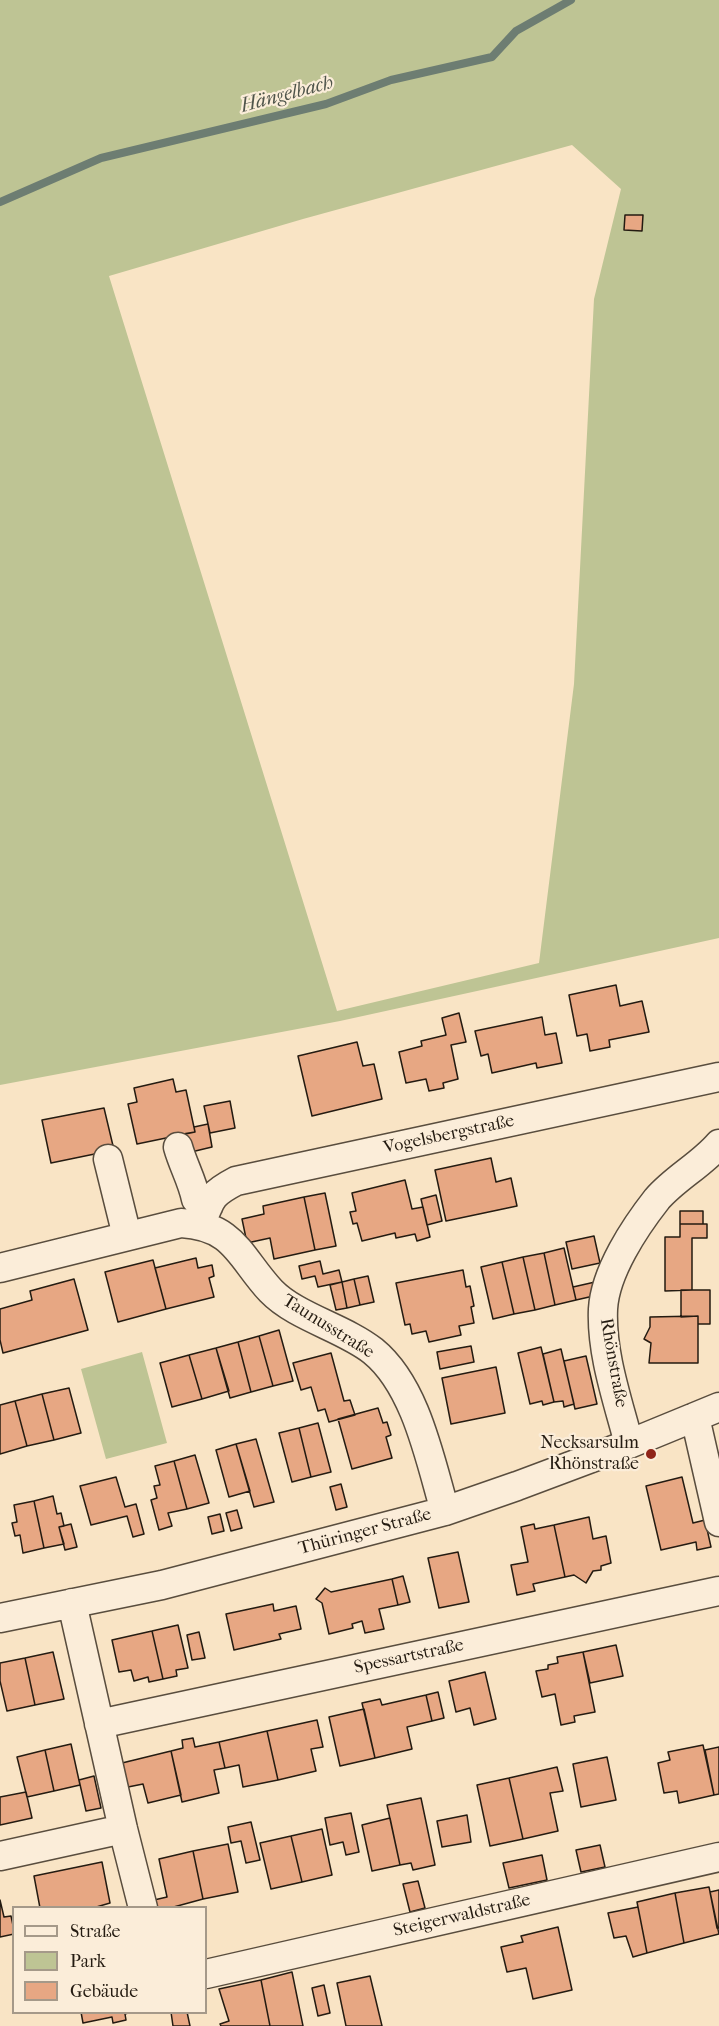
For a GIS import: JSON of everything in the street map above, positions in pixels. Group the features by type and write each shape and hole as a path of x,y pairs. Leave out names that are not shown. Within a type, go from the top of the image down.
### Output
{"street":[{"name":"Vogelsbergstraße","path":"205,1216 218,1190 236,1181 719,1077"},
{"name":"Rhönstraße","path":"629,1444 605,1339 603,1308 611,1276 633,1232 659,1197 719,1144"},
{"path":"0,1268 205,1216 196,1198 193,1183 182,1162 178,1147"},
{"path":"108,1159 127,1236"},
{"name":"Taunusstraße","path":"205,1216 237,1247 271,1291 285,1302 373,1351 391,1371 412,1406 445,1511"},
{"path":"707,1412 719,1522"},
{"name":"Thüringer Straße","path":"0,1618 162,1585 445,1511 629,1444 707,1412"},
{"name":"Spessartstraße","path":"99,1724 719,1591"},
{"path":"72,1604 142,1906"},
{"path":"0,1856 123,1829"},
{"name":"Steigerwaldstraße","path":"207,1974 719,1857"}],"green space":[{"path":"0,0 719,0 719,938 340,1021 0,1085","holes":["572,145 621,189 594,299 574,684 539,963 337,1011 109,276 303,219"]},
{"path":"142,1352 167,1443 106,1459 81,1369"}],"building":[{"path":"625,215 643,215 642,231 624,230"},
{"path":"616,985 620,1006 642,1001 649,1032 609,1040 610,1047 590,1051 587,1034 577,1036 569,995"},
{"path":"459,1013 466,1042 451,1045 458,1079 443,1083 444,1088 429,1091 426,1079 406,1083 399,1052 422,1046 421,1041 446,1035 442,1018"},
{"path":"542,1017 545,1035 556,1033 562,1063 537,1068 536,1063 492,1073 488,1054 481,1056 475,1031"},
{"path":"357,1042 363,1066 374,1064 382,1099 312,1116 298,1056"},
{"path":"173,1079 176,1092 186,1090 195,1132 137,1144 128,1104 137,1102 134,1088"},
{"path":"230,1101 235,1128 210,1133 204,1106"},
{"path":"104,1108 114,1150 51,1163 42,1120"},
{"path":"208,1124 212,1147 187,1153 183,1134 195,1132 194,1127"},
{"path":"491,1158 496,1182 511,1178 517,1206 446,1221 435,1170"},
{"path":"405,1180 412,1209 423,1207 430,1237 417,1241 415,1234 396,1238 395,1233 362,1241 357,1223 353,1224 350,1212 356,1211 352,1193"},
{"path":"325,1193 336,1246 315,1250 304,1197"},
{"path":"436,1195 442,1221 427,1225 421,1199"},
{"path":"304,1197 315,1250 274,1259 270,1238 247,1243 242,1219 264,1214 263,1206"},
{"path":"680,1211 703,1211 703,1224 680,1224"},
{"path":"680,1224 707,1224 707,1238 692,1238 692,1290 665,1291 665,1237 680,1237"},
{"path":"594,1236 600,1263 572,1269 566,1242"},
{"path":"564,1248 576,1300 555,1305 544,1253"},
{"path":"544,1253 555,1305 535,1310 523,1257"},
{"path":"523,1257 535,1310 514,1314 502,1262"},
{"path":"196,1258 198,1268 212,1265 214,1276 209,1278 214,1297 166,1309 155,1268"},
{"path":"153,1260 166,1309 118,1322 105,1272"},
{"path":"320,1261 323,1274 339,1270 342,1282 318,1287 315,1276 302,1279 299,1266"},
{"path":"502,1262 514,1314 493,1319 481,1267"},
{"path":"463,1270 466,1287 470,1286 474,1306 471,1307 474,1323 459,1326 461,1335 429,1342 426,1331 412,1334 410,1324 405,1325 396,1283"},
{"path":"368,1276 374,1302 360,1305 354,1279"},
{"path":"74,1279 88,1330 3,1353 0,1340 0,1309 32,1300 30,1291"},
{"path":"354,1279 360,1305 347,1308 342,1282"},
{"path":"342,1282 347,1308 336,1310 330,1285"},
{"path":"595,1282 598,1295 576,1300 573,1287"},
{"path":"681,1290 710,1290 710,1324 698,1324 698,1316 681,1317"},
{"path":"698,1316 698,1363 649,1363 651,1343 644,1339 650,1327 650,1317"},
{"path":"279,1330 293,1381 273,1386 259,1336"},
{"path":"259,1336 273,1386 251,1392 238,1342"},
{"path":"238,1342 251,1392 230,1398 216,1348"},
{"path":"471,1346 474,1362 440,1369 437,1352"},
{"path":"541,1347 554,1402 543,1405 542,1401 530,1404 518,1353"},
{"path":"216,1348 229,1391 202,1399 189,1355"},
{"path":"561,1349 574,1404 564,1407 563,1401 554,1402 543,1354"},
{"path":"331,1353 344,1401 350,1400 355,1415 329,1422 325,1409 318,1411 311,1387 301,1390 293,1363"},
{"path":"189,1355 202,1399 172,1407 160,1363"},
{"path":"586,1356 597,1404 575,1409 564,1361"},
{"path":"496,1367 505,1413 451,1424 442,1378"},
{"path":"69,1388 81,1433 54,1440 42,1394"},
{"path":"42,1394 54,1440 27,1446 15,1401"},
{"path":"15,1401 27,1446 0,1454 0,1405"},
{"path":"378,1408 383,1423 387,1422 391,1435 386,1437 392,1458 352,1469 338,1419"},
{"path":"318,1423 331,1472 311,1477 299,1428"},
{"path":"299,1428 311,1477 292,1482 279,1433"},
{"path":"256,1439 274,1502 254,1507 236,1444"},
{"path":"236,1444 250,1491 229,1497 216,1450"},
{"path":"195,1455 209,1503 187,1509 174,1461"},
{"path":"174,1461 187,1509 168,1513 172,1526 159,1530 151,1500 157,1498 154,1486 160,1485 155,1466"},
{"path":"116,1477 125,1507 136,1504 144,1534 133,1537 127,1516 91,1525 80,1486"},
{"path":"682,1477 693,1523 705,1520 711,1547 697,1550 696,1542 661,1550 646,1486"},
{"path":"341,1484 347,1507 336,1510 330,1487"},
{"path":"53,1496 57,1514 61,1513 64,1526 59,1527 64,1544 44,1548 34,1501"},
{"path":"34,1501 44,1548 23,1553 20,1535 15,1536 12,1523 17,1522 14,1505"},
{"path":"237,1510 242,1528 231,1531 226,1513"},
{"path":"220,1514 224,1531 212,1534 208,1517"},
{"path":"589,1517 593,1539 606,1536 611,1563 601,1566 601,1570 593,1571 586,1583 574,1575 565,1577 554,1525"},
{"path":"71,1524 77,1547 65,1550 59,1527"},
{"path":"534,1524 535,1529 554,1525 565,1577 533,1584 535,1591 517,1595 511,1565 528,1562 521,1527"},
{"path":"458,1552 469,1602 439,1608 428,1558"},
{"path":"403,1576 410,1602 398,1605 392,1579"},
{"path":"392,1579 398,1605 379,1609 384,1629 365,1633 362,1621 352,1624 353,1628 329,1634 322,1603 316,1599 325,1588 331,1592"},
{"path":"273,1604 274,1611 296,1606 301,1629 279,1634 281,1639 234,1650 226,1614"},
{"path":"178,1625 188,1668 176,1670 177,1676 163,1679 152,1631"},
{"path":"152,1631 163,1679 149,1682 148,1677 134,1681 131,1670 119,1672 112,1640"},
{"path":"199,1632 205,1658 192,1660 187,1635"},
{"path":"616,1645 623,1676 590,1683 583,1652"},
{"path":"53,1652 64,1699 35,1705 25,1658"},
{"path":"583,1652 595,1712 574,1716 575,1722 561,1725 555,1694 542,1697 536,1671 548,1669 548,1665 558,1663 557,1657"},
{"path":"25,1658 35,1705 7,1711 0,1681 0,1663"},
{"path":"485,1672 496,1719 474,1725 470,1708 456,1712 449,1681"},
{"path":"438,1692 444,1718 432,1721 426,1695"},
{"path":"426,1695 432,1721 407,1727 412,1749 375,1758 362,1703 380,1699 382,1705"},
{"path":"364,1709 375,1758 340,1766 329,1717"},
{"path":"317,1720 323,1747 311,1749 316,1771 278,1780 267,1731"},
{"path":"267,1731 278,1780 243,1787 239,1765 225,1768 219,1742"},
{"path":"193,1738 195,1747 219,1742 225,1768 214,1770 219,1793 182,1802 171,1751 183,1748 182,1740"},
{"path":"71,1744 80,1785 54,1791 45,1750"},
{"path":"703,1745 714,1795 679,1803 677,1791 664,1793 658,1763 670,1760 668,1752"},
{"path":"719,1747 719,1794 714,1795 705,1750"},
{"path":"45,1750 54,1791 27,1797 17,1757"},
{"path":"171,1751 181,1795 148,1803 143,1784 128,1787 122,1763"},
{"path":"607,1757 616,1800 581,1807 573,1764"},
{"path":"557,1767 563,1791 550,1793 558,1831 523,1839 509,1778"},
{"path":"94,1776 101,1808 86,1811 79,1780"},
{"path":"509,1778 523,1839 490,1846 477,1785"},
{"path":"26,1792 32,1818 0,1825 0,1797"},
{"path":"421,1798 435,1865 413,1870 411,1863 400,1865 387,1805"},
{"path":"351,1813 359,1852 346,1855 343,1842 330,1845 325,1818"},
{"path":"467,1815 471,1842 442,1847 437,1821"},
{"path":"390,1818 400,1865 372,1871 362,1825"},
{"path":"251,1822 260,1860 246,1863 241,1841 231,1843 228,1827"},
{"path":"322,1829 332,1875 302,1882 291,1836"},
{"path":"291,1836 302,1882 271,1889 260,1843"},
{"path":"228,1844 238,1892 203,1899 193,1851"},
{"path":"600,1845 605,1867 581,1872 576,1850"},
{"path":"193,1851 203,1899 177,1906 155,1906 154,1900 167,1897 159,1859"},
{"path":"542,1855 547,1880 509,1888 503,1863"},
{"path":"102,1862 110,1903 100,1906 40,1906 34,1876"},
{"path":"418,1881 425,1908 410,1912 403,1884"},
{"path":"709,1887 719,1934 684,1943 675,1893"},
{"path":"719,1890 719,1928 717,1928 710,1892"},
{"path":"675,1893 684,1943 647,1953 637,1902"},
{"path":"0,1900 4,1917 11,1916 12,1934 0,1937"},
{"path":"638,1907 647,1953 633,1957 626,1936 614,1938 608,1913"},
{"path":"558,1927 572,1990 533,1999 526,1968 507,1972 501,1947 523,1942 521,1936"},
{"path":"292,1972 303,2026 270,2026 261,1980"},
{"path":"370,1976 382,2026 346,2026 337,1983"},
{"path":"261,1980 270,2026 221,2026 220,2024 229,2021 219,1989"},
{"path":"324,1985 330,2013 318,2016 312,1988"},
{"path":"81,2014 125,2014 126,2020 113,2023 112,2017 83,2023"},
{"path":"171,2014 187,2014 190,2026 173,2026"}],"waterway":[{"name":"Hängelbach","path":"0,202 101,158 326,104 391,80 492,57 516,31 571,0"}],"place":[{"name":"Necksarsulm Rhönstraße","path":"651,1454"}]}
